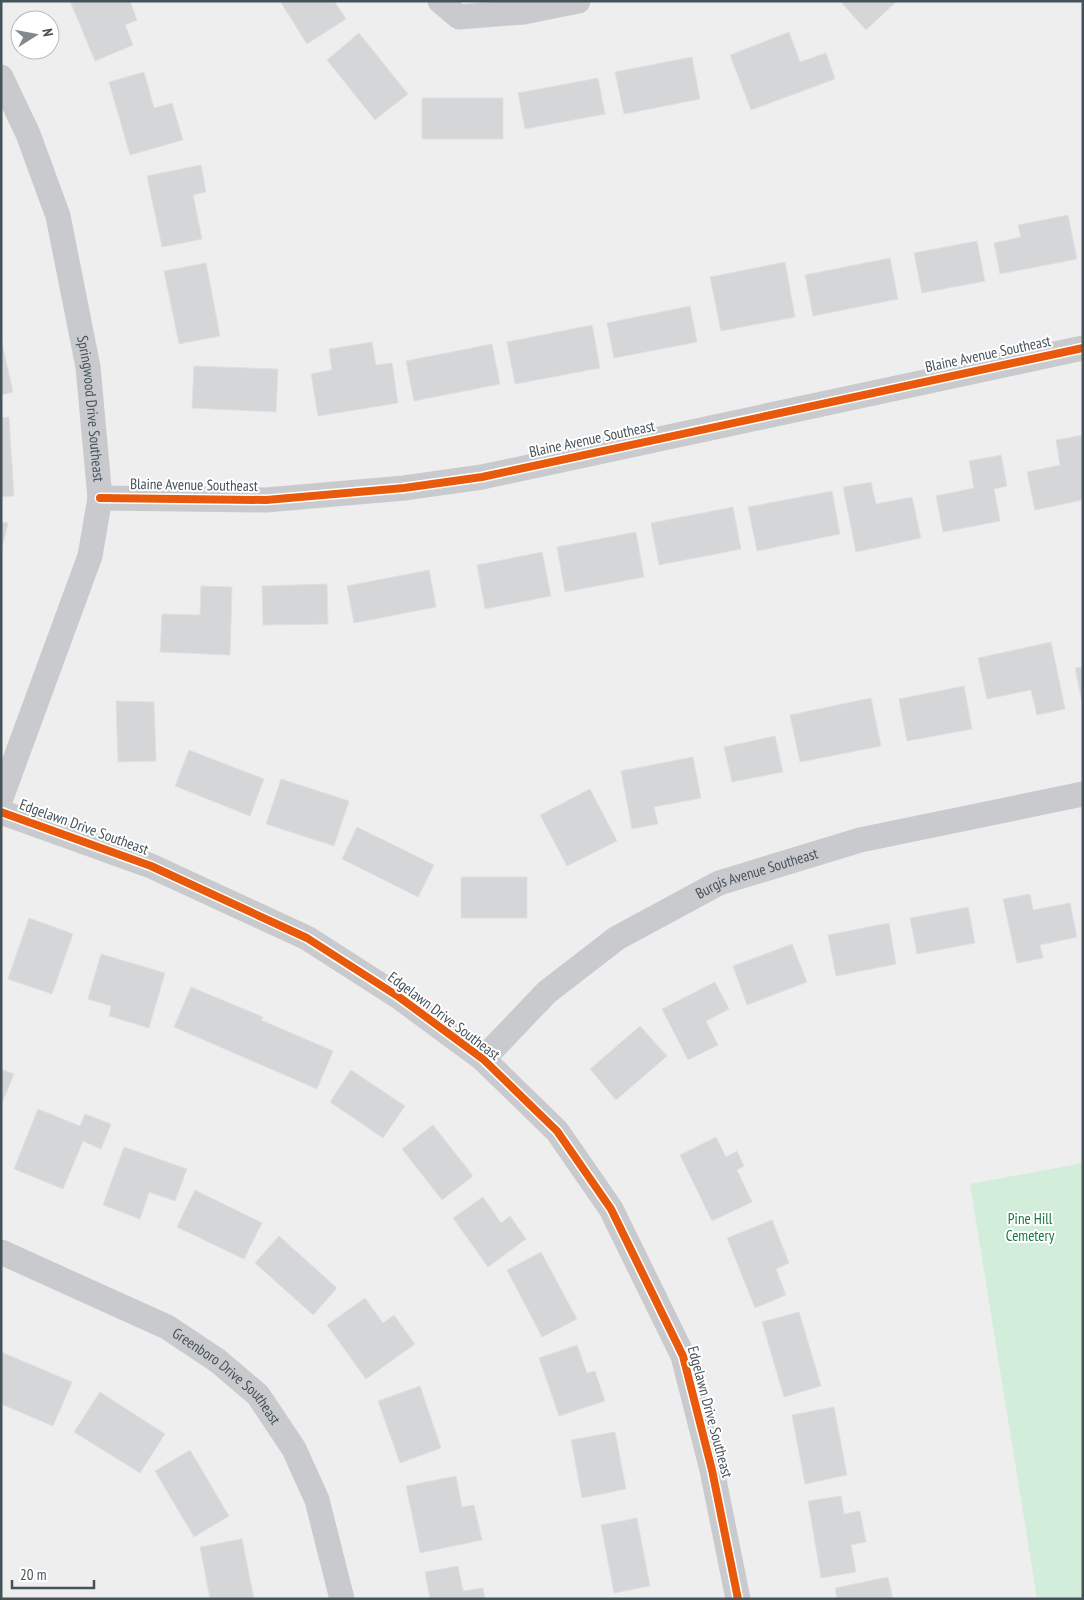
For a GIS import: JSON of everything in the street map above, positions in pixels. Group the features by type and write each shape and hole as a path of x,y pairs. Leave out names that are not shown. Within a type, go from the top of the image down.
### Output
{"street":[{"path":"449,9 524,12 578,1"},
{"name":"Springwood Drive Southeast","path":"1,77 28,134 58,216 88,367 100,498 90,556 1,798"},
{"name":"Blaine Avenue Southeast","path":"100,498 266,500 404,488 482,477 1083,348"},
{"name":"Burgis Avenue Southeast","path":"483,1059 547,992 617,938 719,883 860,840 1083,794"},
{"name":"Edgelawn Drive Southeast","path":"1,812 151,866 306,938 399,997 483,1059 557,1131 611,1209 683,1356 712,1470 738,1599"},
{"name":"Greenboro Drive Southeast","path":"1,1252 167,1327 218,1361 258,1395 294,1449 318,1500 342,1599"}],"green space":[{"name":"Pine Hill Cemetery","path":"1083,1163 1083,1599 1037,1599 970,1184"}],"building":[{"path":"70,1 130,1 137,20 125,25 133,45 95,61"},
{"path":"280,1 334,1 346,19 307,44"},
{"path":"840,1 897,1 866,30"},
{"path":"789,32 800,62 826,53 835,79 751,110 730,55"},
{"path":"359,33 408,94 375,120 327,60"},
{"path":"692,57 700,99 624,114 615,72"},
{"path":"144,72 154,108 172,103 183,140 130,155 109,82"},
{"path":"598,78 605,114 525,129 518,93"},
{"path":"422,98 503,98 503,139 422,139"},
{"path":"201,165 206,192 193,195 202,239 162,247 147,176"},
{"path":"1068,215 1077,259 1000,274 994,243 1021,237 1018,225"},
{"path":"977,241 985,281 922,293 914,253"},
{"path":"890,258 898,299 813,316 805,275"},
{"path":"785,262 795,317 721,331 710,277"},
{"path":"206,263 220,336 179,344 164,271"},
{"path":"690,306 697,342 614,358 607,323"},
{"path":"592,325 600,368 515,384 507,342"},
{"path":"1,339 13,392 1,395"},
{"path":"372,342 376,365 392,363 398,403 318,416 311,374 332,370 329,349"},
{"path":"492,344 500,384 414,401 406,361"},
{"path":"194,366 278,369 276,412 192,408"},
{"path":"9,417 14,496 1,497 1,418"},
{"path":"1083,435 1083,500 1035,510 1027,472 1060,465 1056,440"},
{"path":"1001,455 1007,486 994,489 1000,521 943,532 936,496 974,488 969,461"},
{"path":"871,482 876,504 912,497 921,538 856,552 843,487"},
{"path":"832,491 840,534 757,551 748,507"},
{"path":"733,507 741,549 659,565 651,523"},
{"path":"1,522 8,523 1,552"},
{"path":"636,532 644,577 565,592 557,547"},
{"path":"542,552 551,596 485,609 477,565"},
{"path":"429,570 436,607 354,623 347,586"},
{"path":"327,584 328,624 263,625 262,586"},
{"path":"201,586 232,587 230,655 160,652 162,614 200,615"},
{"path":"1051,642 1065,709 1037,715 1031,690 987,699 978,658"},
{"path":"1083,667 1083,702 1082,702 1075,668"},
{"path":"964,686 972,729 907,741 899,699"},
{"path":"871,698 881,746 800,762 790,715"},
{"path":"116,701 154,702 156,761 118,762"},
{"path":"775,736 783,772 732,782 724,747"},
{"path":"189,750 264,779 250,816 175,786"},
{"path":"693,757 701,798 654,807 658,824 632,829 621,771"},
{"path":"281,779 349,801 334,846 266,824"},
{"path":"590,789 617,841 567,866 540,815"},
{"path":"357,827 434,865 418,897 342,859"},
{"path":"461,877 527,877 527,918 461,918"},
{"path":"1030,894 1033,910 1070,903 1077,937 1040,945 1043,958 1017,963 1003,899"},
{"path":"968,907 975,943 917,954 910,918"},
{"path":"29,918 73,934 52,994 8,979"},
{"path":"889,923 896,964 836,976 828,935"},
{"path":"792,944 807,982 747,1005 733,966"},
{"path":"101,954 165,973 149,1028 109,1016 111,1006 88,999"},
{"path":"715,982 729,1009 706,1021 718,1045 688,1060 662,1009"},
{"path":"191,987 263,1017 261,1020 333,1051 317,1089 174,1027"},
{"path":"640,1026 667,1056 616,1100 590,1069"},
{"path":"1,1069 14,1074 1,1105"},
{"path":"351,1070 405,1106 383,1138 330,1102"},
{"path":"38,1109 80,1126 85,1114 111,1124 101,1149 83,1141 63,1189 14,1169"},
{"path":"433,1125 473,1176 442,1200 402,1149"},
{"path":"716,1137 726,1157 737,1151 744,1166 737,1170 752,1202 712,1221 680,1155"},
{"path":"124,1147 187,1169 175,1201 149,1192 140,1219 103,1205"},
{"path":"195,1190 262,1223 244,1259 177,1227"},
{"path":"483,1197 501,1223 510,1216 526,1239 488,1267 453,1218"},
{"path":"772,1220 789,1263 776,1269 786,1295 755,1308 727,1238"},
{"path":"279,1236 337,1288 313,1315 255,1263"},
{"path":"541,1252 577,1319 542,1337 507,1270"},
{"path":"365,1298 383,1323 394,1315 415,1344 366,1379 327,1325"},
{"path":"799,1312 821,1386 784,1397 762,1322"},
{"path":"577,1345 587,1373 595,1371 605,1401 559,1416 539,1358"},
{"path":"1,1352 72,1382 53,1426 1,1404"},
{"path":"420,1386 441,1448 400,1463 378,1401"},
{"path":"100,1392 165,1434 140,1473 74,1432"},
{"path":"834,1407 847,1475 805,1484 792,1415"},
{"path":"615,1432 626,1489 582,1498 571,1440"},
{"path":"190,1450 229,1516 194,1537 155,1471"},
{"path":"456,1476 462,1507 474,1505 482,1540 420,1553 406,1486"},
{"path":"841,1496 844,1514 860,1511 866,1542 851,1545 856,1572 821,1578 808,1501"},
{"path":"637,1518 650,1586 614,1593 601,1525"},
{"path":"242,1539 254,1599 210,1599 200,1547"},
{"path":"458,1566 463,1591 483,1588 485,1599 430,1599 425,1572"},
{"path":"888,1577 893,1599 837,1599 835,1588"}],"cycle path":[{"path":"100,498 266,500 404,488 482,477 1083,348"},
{"path":"1,812 151,866 307,938 399,997 483,1059 557,1131 611,1209 683,1356 712,1470 738,1599"}]}
